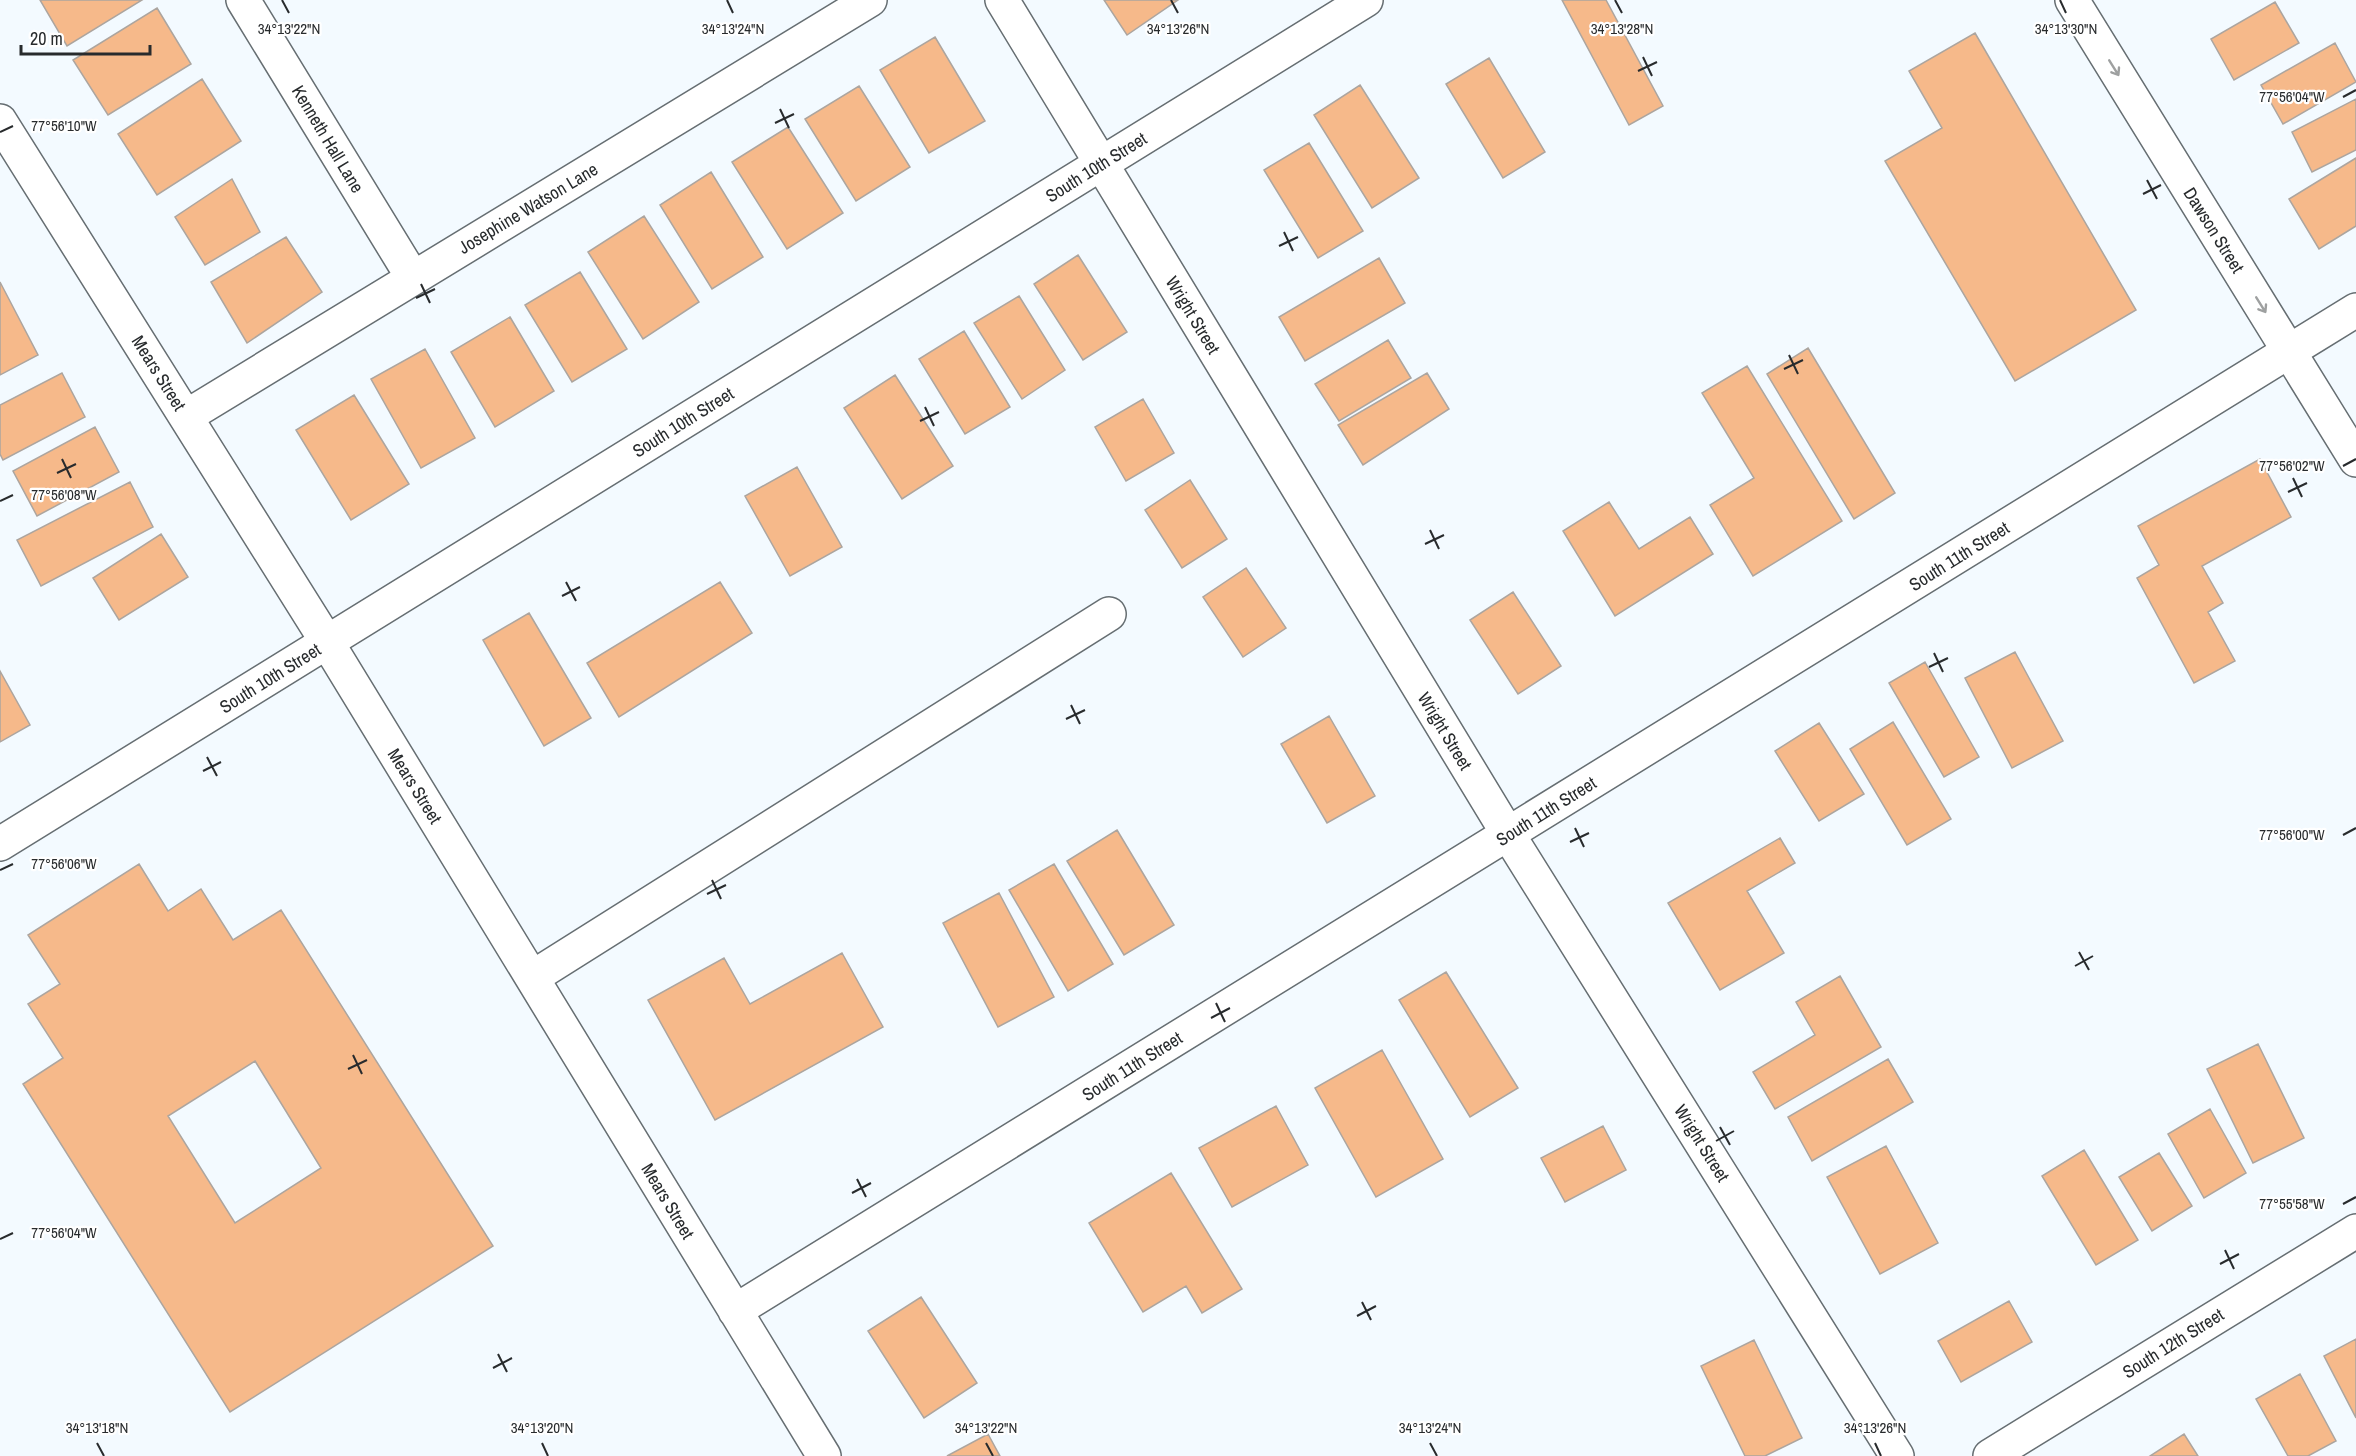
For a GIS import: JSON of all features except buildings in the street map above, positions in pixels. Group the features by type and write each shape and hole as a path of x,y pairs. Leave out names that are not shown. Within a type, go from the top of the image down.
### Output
{"street":[{"name":"Kenneth Hall Lane","path":"243,0 413,278"},
{"name":"Josephine Watson Lane","path":"187,417 870,0"},
{"name":"Wright Street","path":"1002,0 1508,834 1897,1456"},
{"name":"South 10th Street","path":"0,844 1366,0"},
{"name":"Dawson Street","path":"2072,0 2356,460"},
{"name":"Mears Street","path":"0,121 327,642 824,1456"},
{"name":"South 11th Street","path":"735,1311 2356,310"},
{"path":"532,976 1109,614"},
{"name":"South 12th Street","path":"1990,1456 2356,1231"}]}
